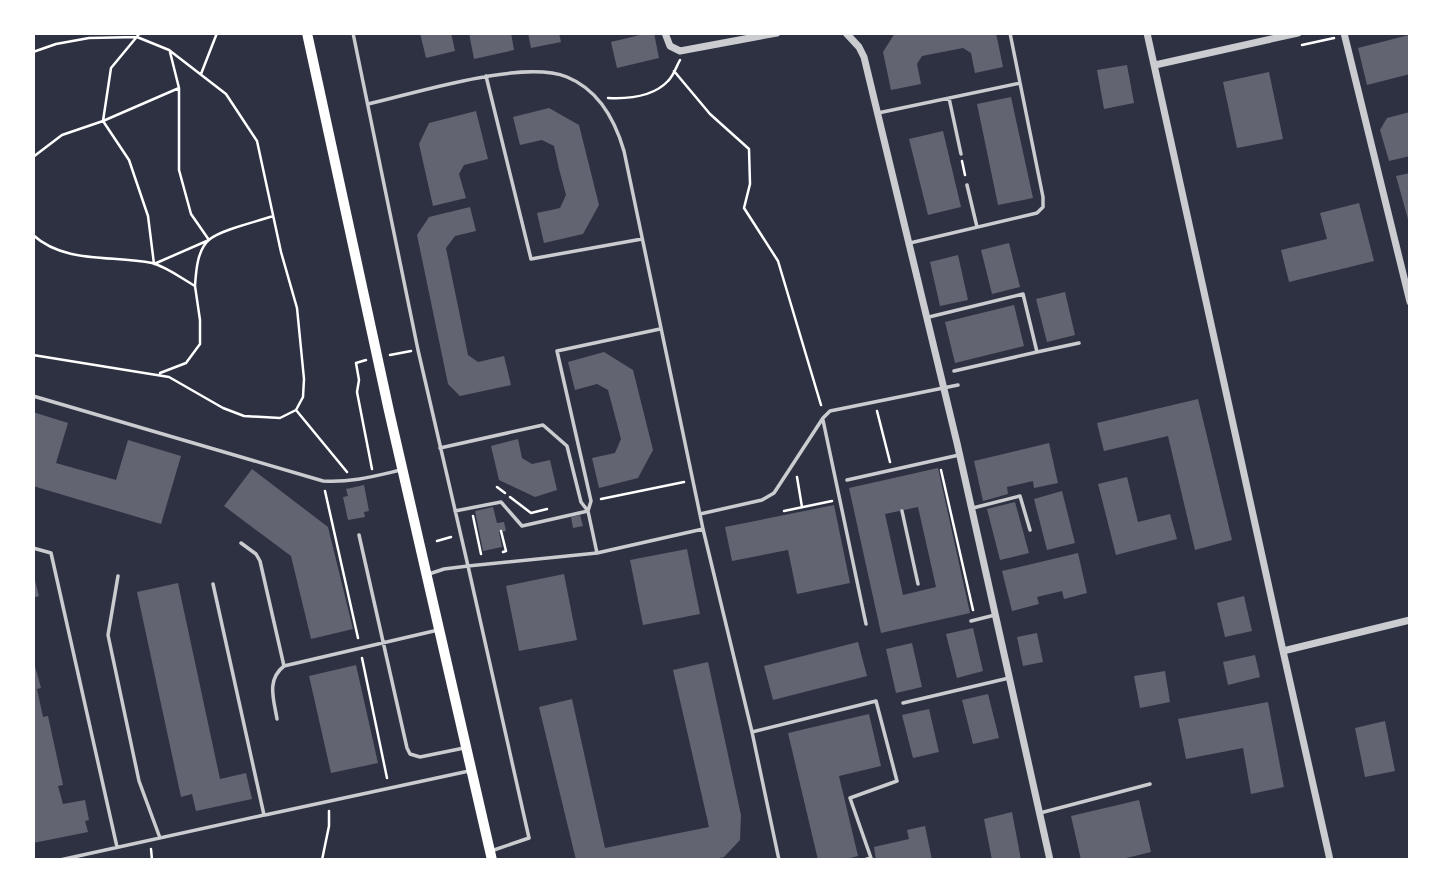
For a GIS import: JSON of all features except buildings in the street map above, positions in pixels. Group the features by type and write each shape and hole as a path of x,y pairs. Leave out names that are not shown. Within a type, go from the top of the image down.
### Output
{"main road":[{"path":"307,33 377,358 491,855"}],"street":[{"path":"665,33 669,43 678,51 777,33"},
{"path":"846,33 864,57 959,455 1050,860"},
{"path":"1147,33 1331,860"},
{"path":"1155,65 1298,33"},
{"path":"1344,33 1410,302"},
{"path":"1283,651 1410,620"}],"lane":[{"path":"353,33 418,350 529,838 491,855"},
{"path":"908,244 1037,213 1043,207 1010,33"},
{"path":"368,104 486,76 534,72 559,74 573,80 608,111 620,139 693,495 752,732 779,860"},
{"path":"486,76 531,259 642,239"},
{"path":"877,113 1020,83"},
{"path":"949,98 961,154"},
{"path":"967,185 977,227"},
{"path":"927,317 1023,294 1037,352"},
{"path":"588,511 591,500 557,351 660,329"},
{"path":"954,371 1079,343"},
{"path":"699,514 771,496 830,411 958,385"},
{"path":"33,396 323,481 354,481 403,470"},
{"path":"824,416 866,624"},
{"path":"440,449 543,425 568,446 581,502 588,511 597,553"},
{"path":"847,480 959,455"},
{"path":"892,470 894,478"},
{"path":"971,508 1020,496 1030,530"},
{"path":"455,511 501,502 522,526 588,511"},
{"path":"902,511 918,584"},
{"path":"427,575 444,569 597,553 703,529"},
{"path":"359,535 410,754 420,757 466,747"},
{"path":"241,543 256,554 260,561 284,666"},
{"path":"33,548 51,553 117,847"},
{"path":"118,576 108,635 139,781 160,838"},
{"path":"213,584 264,815"},
{"path":"973,620 995,615"},
{"path":"277,719 271,688 273,678 284,666 440,630"},
{"path":"903,703 1009,678"},
{"path":"752,732 876,701 897,781 850,798 871,859 864,860"},
{"path":"60,860 471,771"},
{"path":"1040,813 1150,784"}],"path":[{"path":"140,33 111,68 103,121 129,160 148,216 154,264"},
{"path":"201,74 217,33"},
{"path":"33,52 56,44 89,38 137,37 169,50 226,94 257,141 281,252 297,309 304,379 303,397 296,410 280,418 244,416 223,408 169,377 33,356"},
{"path":"169,50 179,88 178,170 191,214 209,240"},
{"path":"594,96 618,98 644,95 667,82 687,51"},
{"path":"674,71 710,114 749,149 750,184 744,208 778,261 824,416"},
{"path":"33,157 62,135 103,121 179,88"},
{"path":"961,154 967,185"},
{"path":"154,264 232,230 273,216"},
{"path":"33,234 43,244 64,253 154,264 195,286"},
{"path":"157,374 186,363 200,344 195,286 198,262 209,240"},
{"path":"374,476 357,392 359,380 356,363 402,353"},
{"path":"877,408 887,451"},
{"path":"296,410 354,481"},
{"path":"939,460 973,620"},
{"path":"591,500 692,480"},
{"path":"323,481 389,789"},
{"path":"497,487 531,513 556,507"},
{"path":"799,488 803,507"},
{"path":"784,511 840,499"},
{"path":"472,510 482,556"},
{"path":"494,554 506,551 501,531"},
{"path":"438,541 461,535"},
{"path":"322,860 329,826 330,802"}]}
